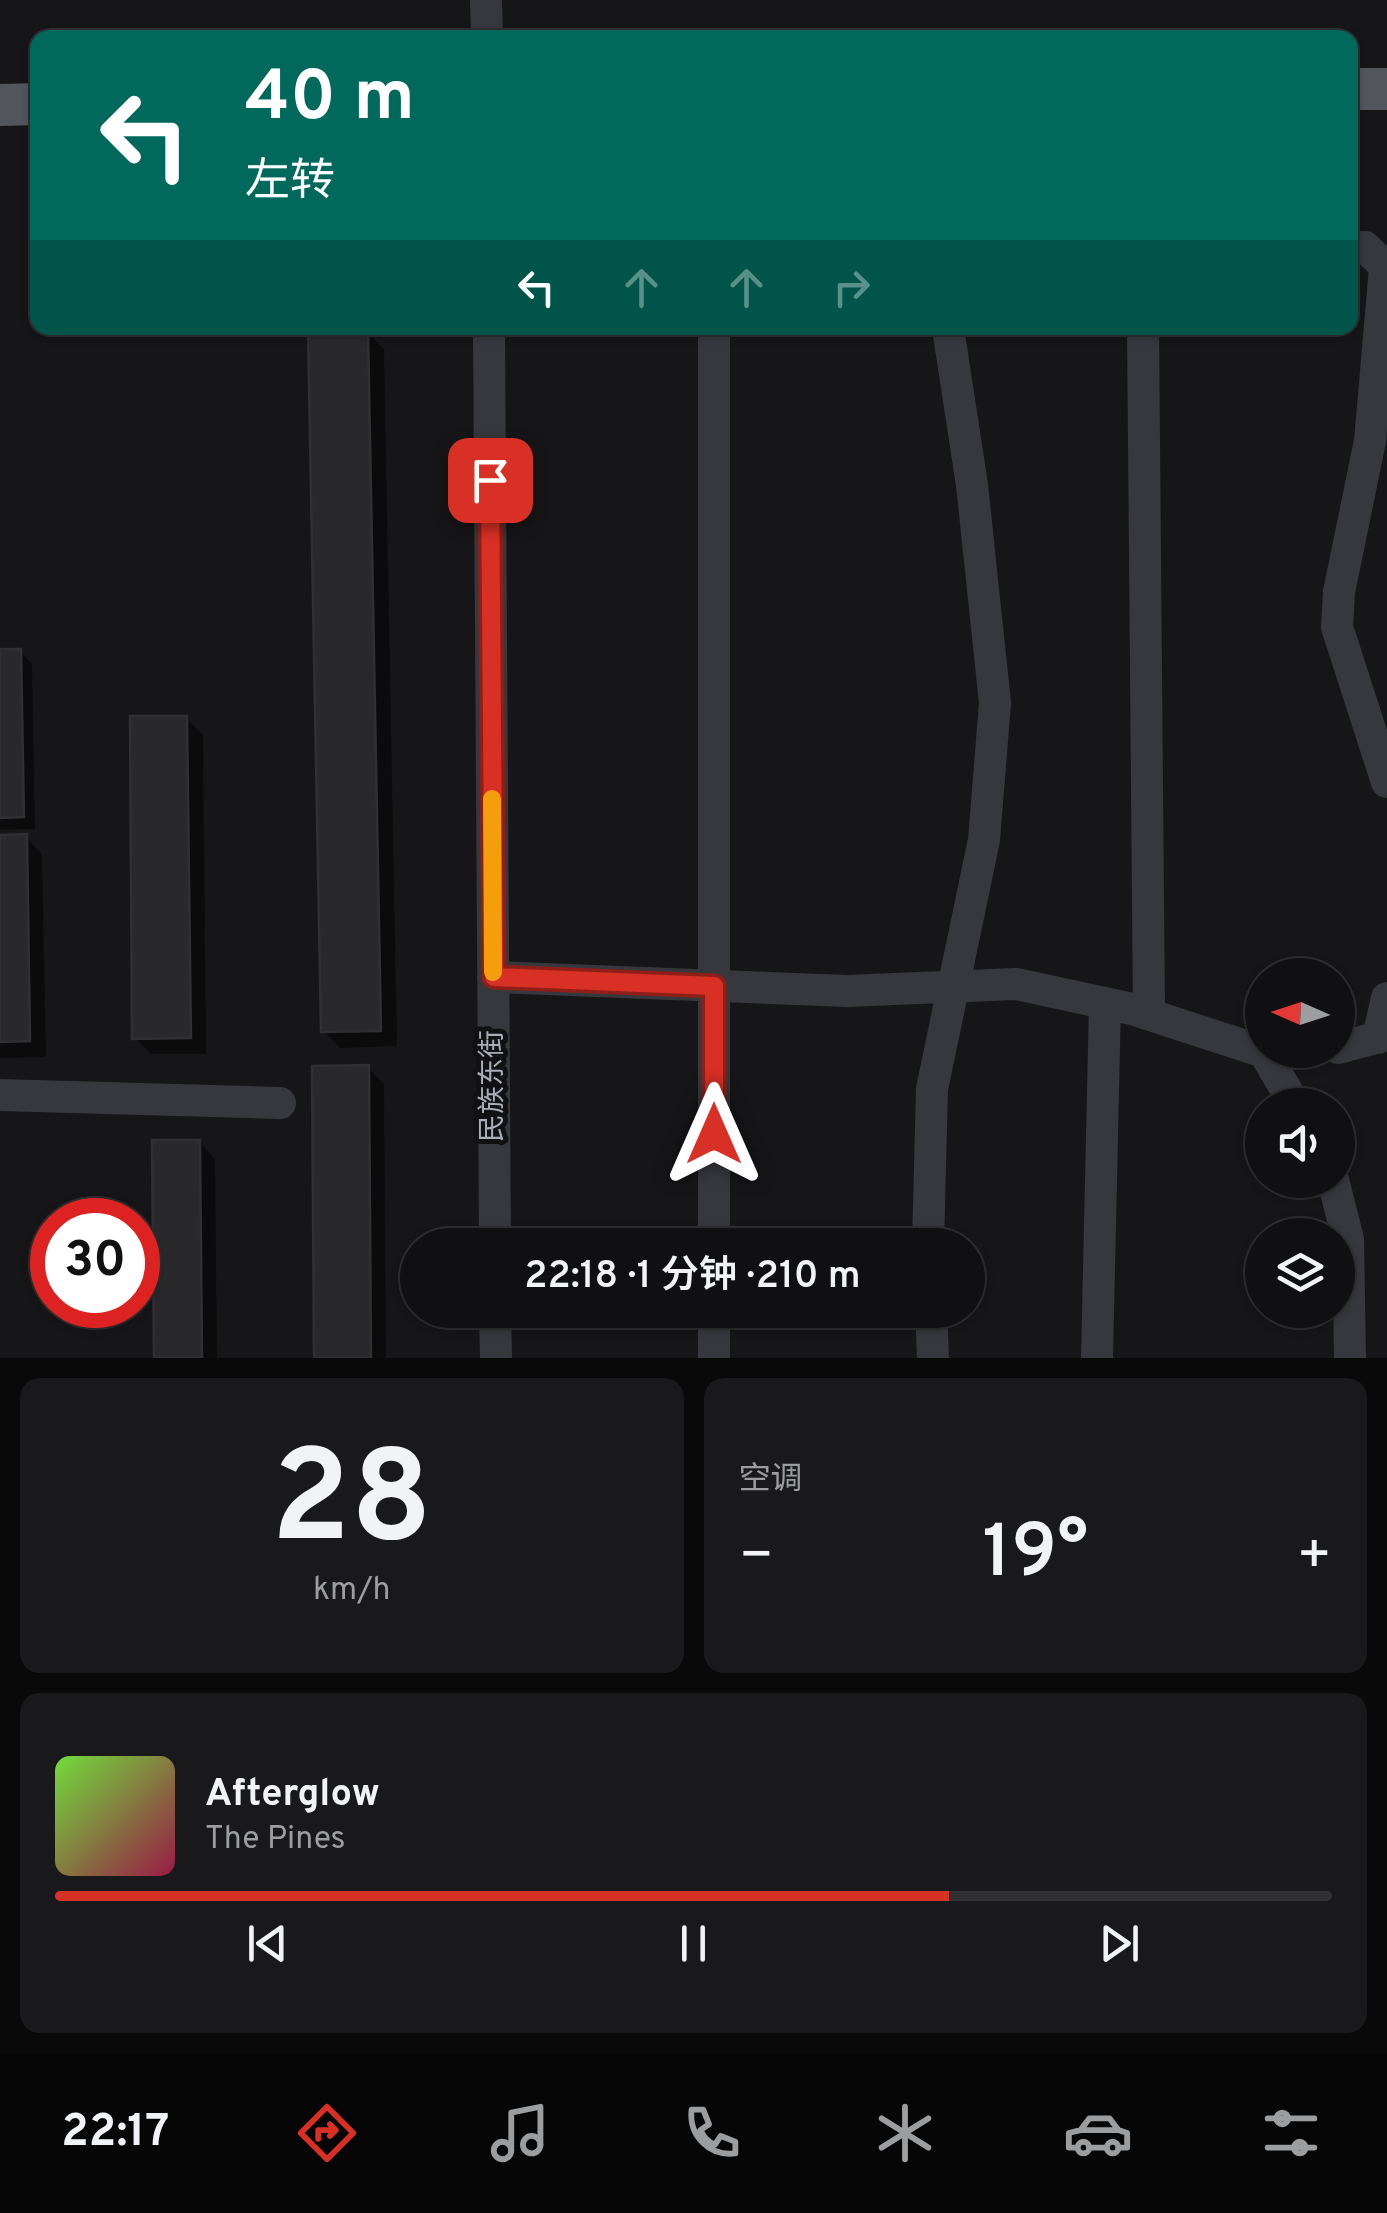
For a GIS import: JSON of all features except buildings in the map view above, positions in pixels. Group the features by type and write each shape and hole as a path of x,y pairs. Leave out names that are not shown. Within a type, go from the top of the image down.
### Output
{"main road":[{"path":"1358,89 1387,89"},
{"path":"0,105 30,104"}],"street":[{"path":"486,0 486,30"},
{"path":"1358,247 1365,247 1386,268 1370,440 1339,592 1338,627 1387,782"},
{"name":"民族东街","path":"489,335 495,1228"},
{"path":"714,335 714,1228"},
{"path":"928,1228 932,1090 984,840 995,703 972,485 949,335"},
{"path":"1143,335 1148,1014"},
{"path":"494,977 847,990 1016,984 1148,1014 1245,1046"},
{"path":"1355,1043 1382,1036 1387,998"},
{"path":"1097,1358 1105,1003"},
{"path":"0,1094 280,1103"},
{"path":"1338,1198 1348,1240 1350,1358"},
{"path":"495,1328 496,1358"},
{"path":"714,1328 714,1358"},
{"path":"932,1328 933,1358"}],"slow traffic":[{"path":"492,799 493,972"}],"route":[{"path":"490,480 494,977 714,986 714,1134"}]}
